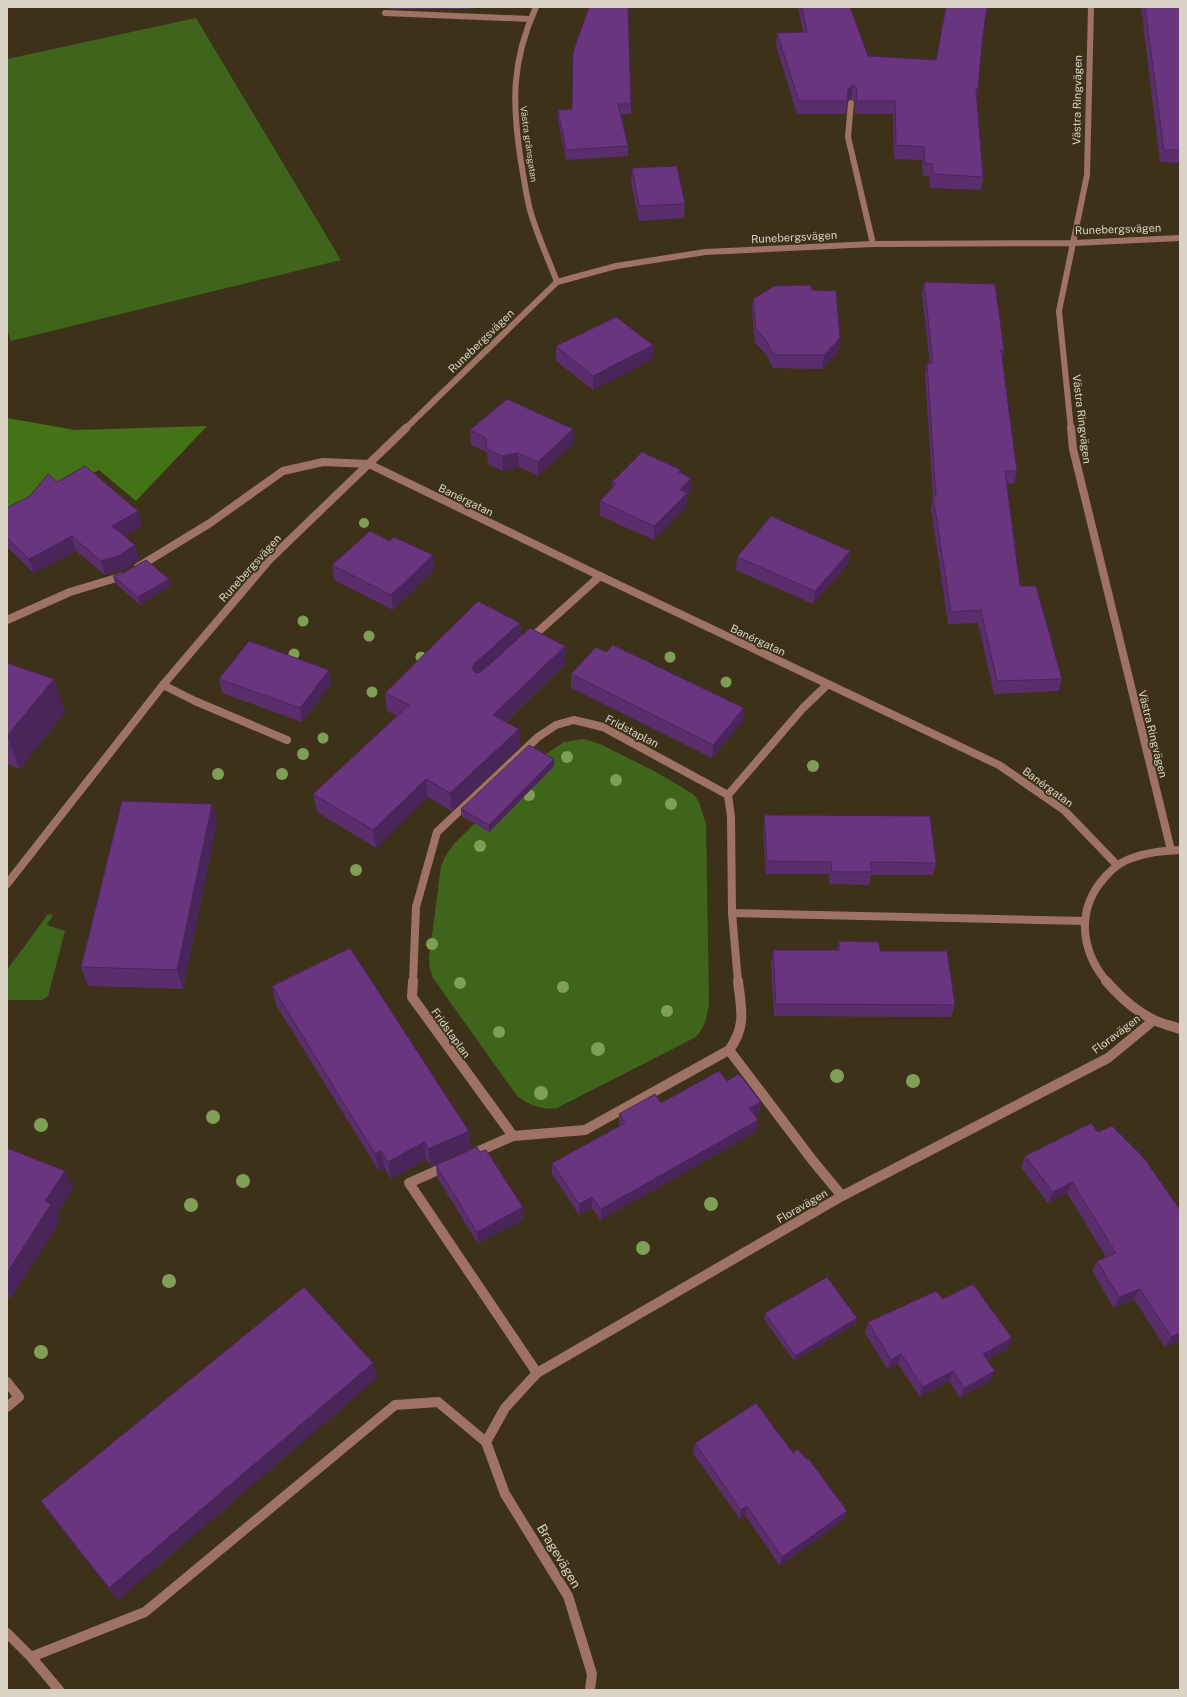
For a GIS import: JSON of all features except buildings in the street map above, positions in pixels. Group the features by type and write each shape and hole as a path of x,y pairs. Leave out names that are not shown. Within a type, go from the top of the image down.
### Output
{"street":[{"name":"Västra gränsgatan","path":"536,7 530,19 524,39 514,83 514,115 531,216 557,282"},
{"name":"Västra Ringvägen","path":"1091,7 1086,175 1074,242 1059,311 1073,449 1171,850"},
{"path":"385,13 530,19"},
{"path":"851,103 848,137 873,244"},
{"name":"Runebergsvägen","path":"7,884 163,685 270,559 557,282 616,266 705,252 873,244 1074,242 1180,238"},
{"path":"7,620 70,592 124,576 210,523 283,471 323,462 369,464"},
{"name":"Banérgatan","path":"369,464 827,685 999,765 1064,810 1117,865"},
{"path":"525,644 600,576"},
{"path":"163,685 195,701 287,740"},
{"path":"537,1373 409,1183 513,1136 585,1130 729,1050 738,1039 742,1021 732,913 731,817 728,795 803,708 827,685"},
{"name":"Fridstaplan","path":"513,1136 412,997 416,908 438,832 538,737 556,725 574,720 603,727 728,795"},
{"path":"1180,850 1142,854 1117,865 1100,880 1088,899 1084,921 1088,948 1101,976 1124,1000 1154,1020 1180,1029"},
{"path":"732,913 1084,921"},
{"name":"Floravägen","path":"486,1442 505,1408 537,1373 842,1196 1108,1058 1154,1020"},
{"path":"729,1050 813,1161 842,1196"},
{"path":"7,1382 19,1397 7,1407"},
{"path":"31,1657 145,1612 395,1405 438,1402 486,1442"},
{"name":"Bragevägen","path":"486,1442 505,1494 568,1596 592,1674 590,1690"},
{"path":"7,1633 31,1657 59,1690"}],"green space":[{"path":"196,18 341,260 11,341 7,329 7,59"},
{"path":"7,418 75,430 207,426 136,501 99,470 7,516"},
{"path":"584,739 600,744 654,771 694,795 699,802 706,824 709,1004 704,1025 696,1037 557,1108 546,1108 526,1102 517,1096 433,978 429,958 441,866 446,855 454,844 542,757 564,742"},
{"path":"48,914 53,915 47,925 65,931 48,996 42,1000 7,1000 7,970"}]}
